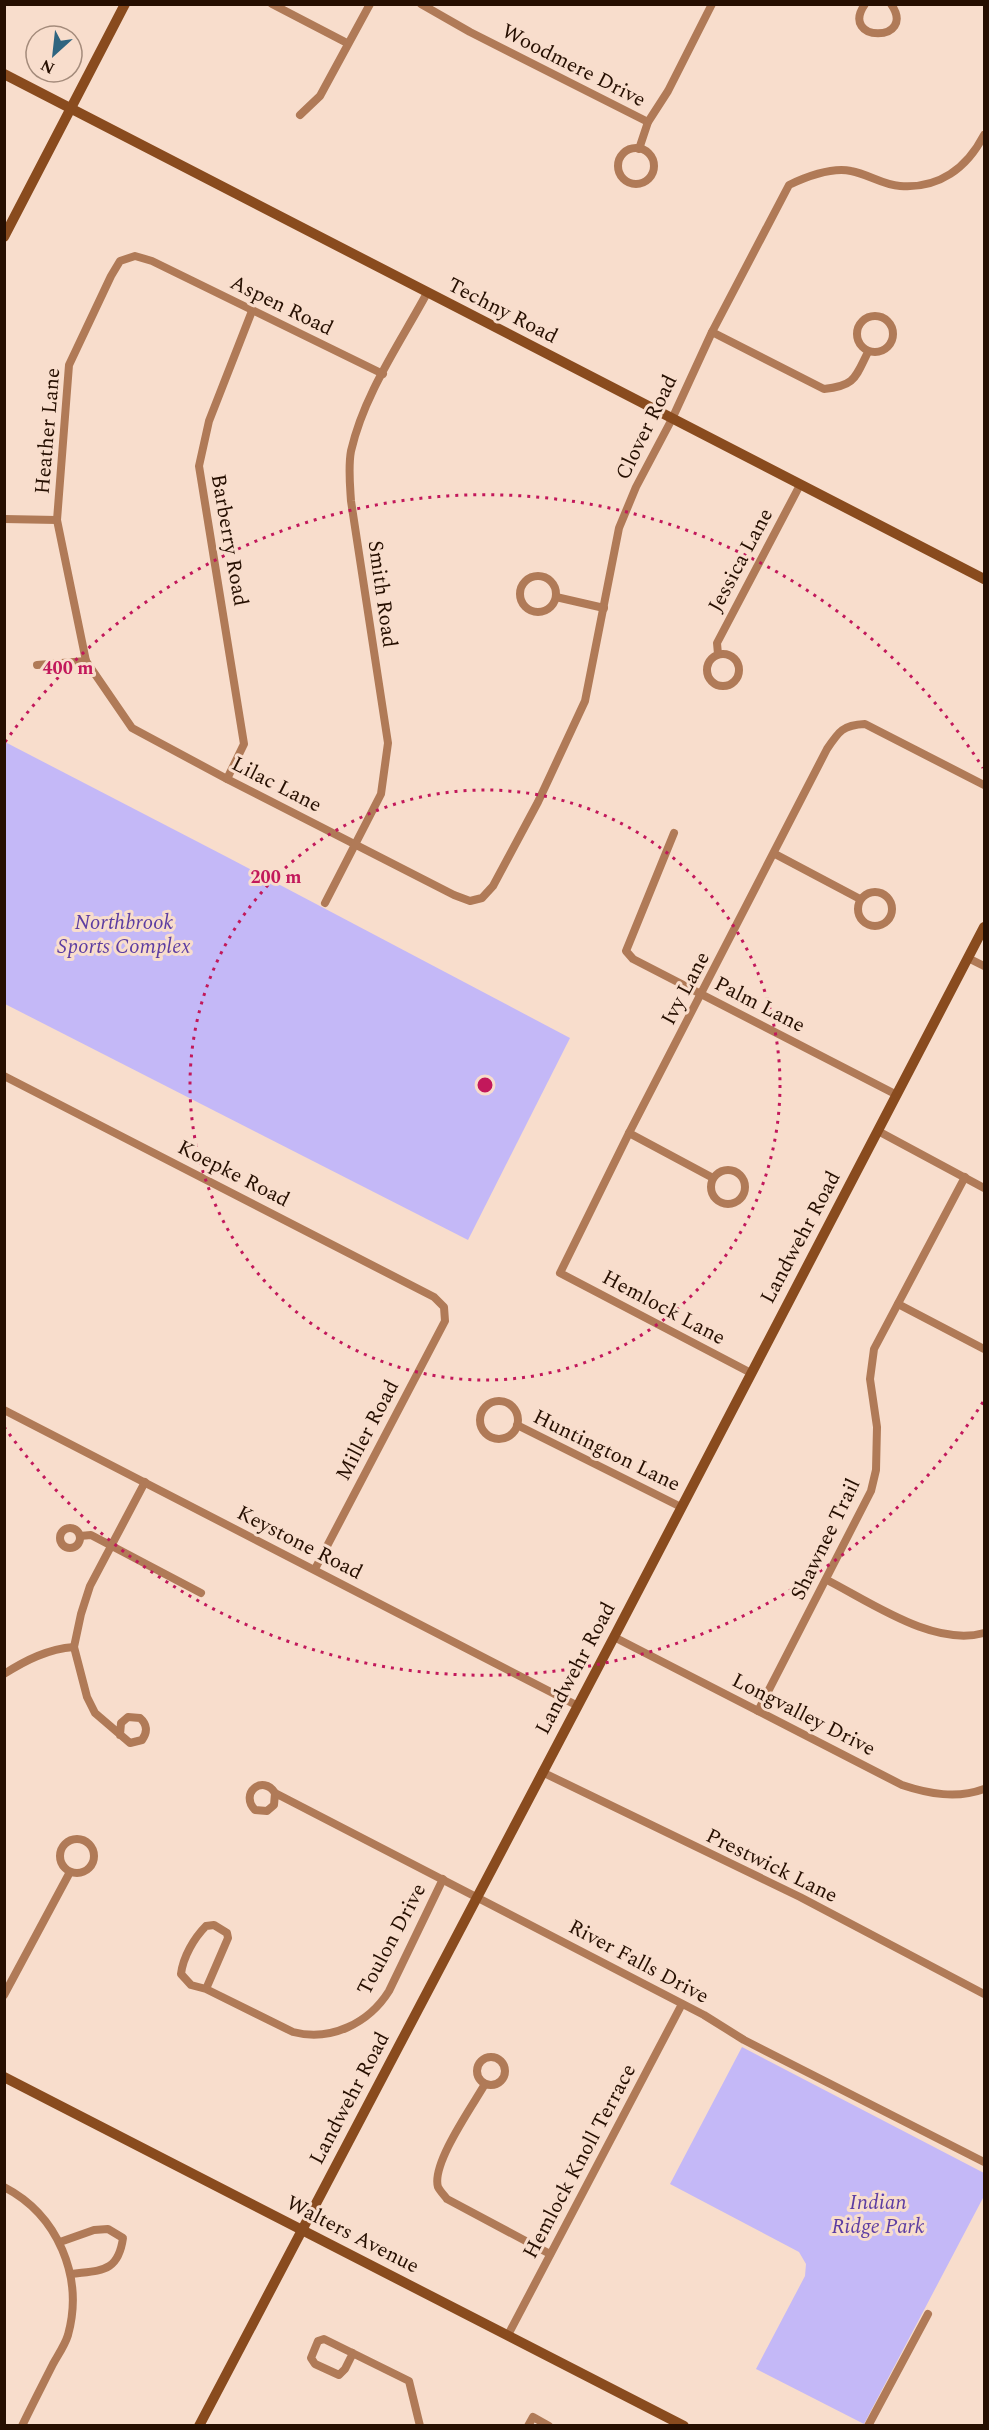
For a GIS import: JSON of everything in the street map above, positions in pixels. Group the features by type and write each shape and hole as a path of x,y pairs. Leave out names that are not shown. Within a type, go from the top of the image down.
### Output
{"main road":[{"path":"4,237 125,4"},
{"name":"Techny Road","path":"4,74 984,579"},
{"name":"Landwehr Road","path":"199,2426 984,927"},
{"name":"Walters Avenue","path":"4,2077 684,2426"}],"street":[{"path":"272,4 348,43"},
{"path":"300,115 320,96 370,4"},
{"name":"Woodmere Drive","path":"421,4 470,32 648,122"},
{"path":"639,149 648,122 712,4"},
{"path":"865,4 861,9 860,21 867,31 877,35 887,32 894,24 896,14 891,4"},
{"name":"Clover Road","path":"482,898 494,886 538,802 585,701 619,528 636,487 672,419 712,332 789,185 824,172 850,170 898,186 938,181 961,168 975,153 984,135"},
{"path":"639,149 648,154 654,168 646,181 631,184 626,182 619,173 618,162 628,150 639,149"},
{"name":"Heather Lane","path":"86,661 57,520 69,365 120,261 142,256 165,267"},
{"name":"Aspen Road","path":"165,267 383,374"},
{"name":"Smith Road","path":"325,903 381,794 388,742 351,501 349,472 351,451 366,407 427,292"},
{"name":"Barberry Road","path":"227,779 244,744 199,466 209,421 252,311"},
{"path":"879,316 890,324 893,332 892,340 881,352 868,352 858,342 857,329 866,318 879,316"},
{"path":"712,332 824,389 840,387 852,381 868,352"},
{"name":"Jessica Lane","path":"718,654 717,643 800,485"},
{"path":"4,519 57,520"},
{"path":"543,577 552,583 556,597 549,609 536,612 524,605 520,592 528,579 543,577"},
{"path":"556,597 604,608"},
{"name":"Jessica Lane","path":"718,654 731,656 739,666 737,678 727,686 714,684 707,676 707,664 718,654"},
{"path":"37,665 86,661"},
{"name":"Lilac Lane","path":"86,661 132,728 454,895 470,901 482,898"},
{"name":"Ivy Lane","path":"560,1273 629,1133 827,749 838,732 849,725 865,724 984,785"},
{"name":"Palm Lane","path":"674,833 626,951 633,959 897,1095"},
{"path":"774,854 860,899"},
{"path":"873,892 884,894 892,905 888,920 875,926 864,923 858,913 860,899 873,892"},
{"path":"968,958 984,966"},
{"name":"Koepke Road","path":"4,1076 339,1247 434,1297 444,1307"},
{"path":"878,1131 984,1188"},
{"path":"629,1133 713,1178"},
{"path":"724,1170 737,1172 745,1182 743,1195 732,1203 719,1202 712,1193 713,1178 724,1170"},
{"name":"Shawnee Trail","path":"758,1711 871,1491 876,1470 877,1428 870,1379 873,1349 965,1177"},
{"name":"Hemlock Lane","path":"560,1273 751,1373"},
{"path":"898,1304 984,1349"},
{"name":"Miller Road","path":"315,1569 445,1321 444,1307"},
{"name":"Huntington Lane","path":"504,1402 515,1411 517,1425 507,1437 494,1438 483,1430 480,1416 490,1404 504,1402"},
{"name":"Keystone Road","path":"4,1410 578,1706"},
{"name":"Huntington Lane","path":"517,1425 681,1507"},
{"path":"120,1735 95,1713 87,1697 74,1647 90,1586 145,1482"},
{"path":"80,1536 91,1535 201,1593"},
{"path":"827,1580 925,1630 960,1638 984,1633"},
{"name":"Longvalley Drive","path":"614,1637 894,1781 932,1794 955,1795 984,1790"},
{"path":"4,1674 30,1659 59,1648 74,1647"},
{"name":"Prestwick Lane","path":"542,1772 800,1897 984,1994"},
{"name":"River Falls Drive","path":"275,1793 682,2004 736,2036 984,2162"},
{"path":"70,1840 83,1840 92,1849 93,1861 82,1873 70,1872 61,1863 61,1850 70,1840"},
{"path":"4,1995 70,1872"},
{"name":"Toulon Drive","path":"206,1989 228,1938 227,1933 214,1925 206,1926 201,1931 182,1963 181,1974 191,1985 206,1989 293,2032 306,2036 327,2034 357,2024 380,2005 389,1991 443,1879"},
{"name":"Hemlock Knoll Terrace","path":"508,2335 682,2004"},
{"path":"485,2084 443,2159 437,2175 438,2188 447,2199 550,2254"},
{"path":"4,2187 30,2202 60,2242 71,2274 73,2303 67,2336 22,2426"},
{"path":"60,2242 94,2230 108,2229 123,2238 120,2255 105,2269 71,2274"},
{"path":"868,2426 928,2314"},
{"path":"353,2353 345,2369 339,2375 315,2364 311,2358 318,2341 324,2339 353,2353 409,2381 420,2426"},
{"path":"528,2426 533,2417 549,2426"}],"green space":[{"name":"Northbrook Sports Complex","path":"5,742 570,1038 468,1240 5,1004"},
{"name":"Indian Ridge Park","path":"742,2047 984,2173 984,2196 864,2424 756,2369 805,2276 806,2264 799,2252 670,2184"}]}
